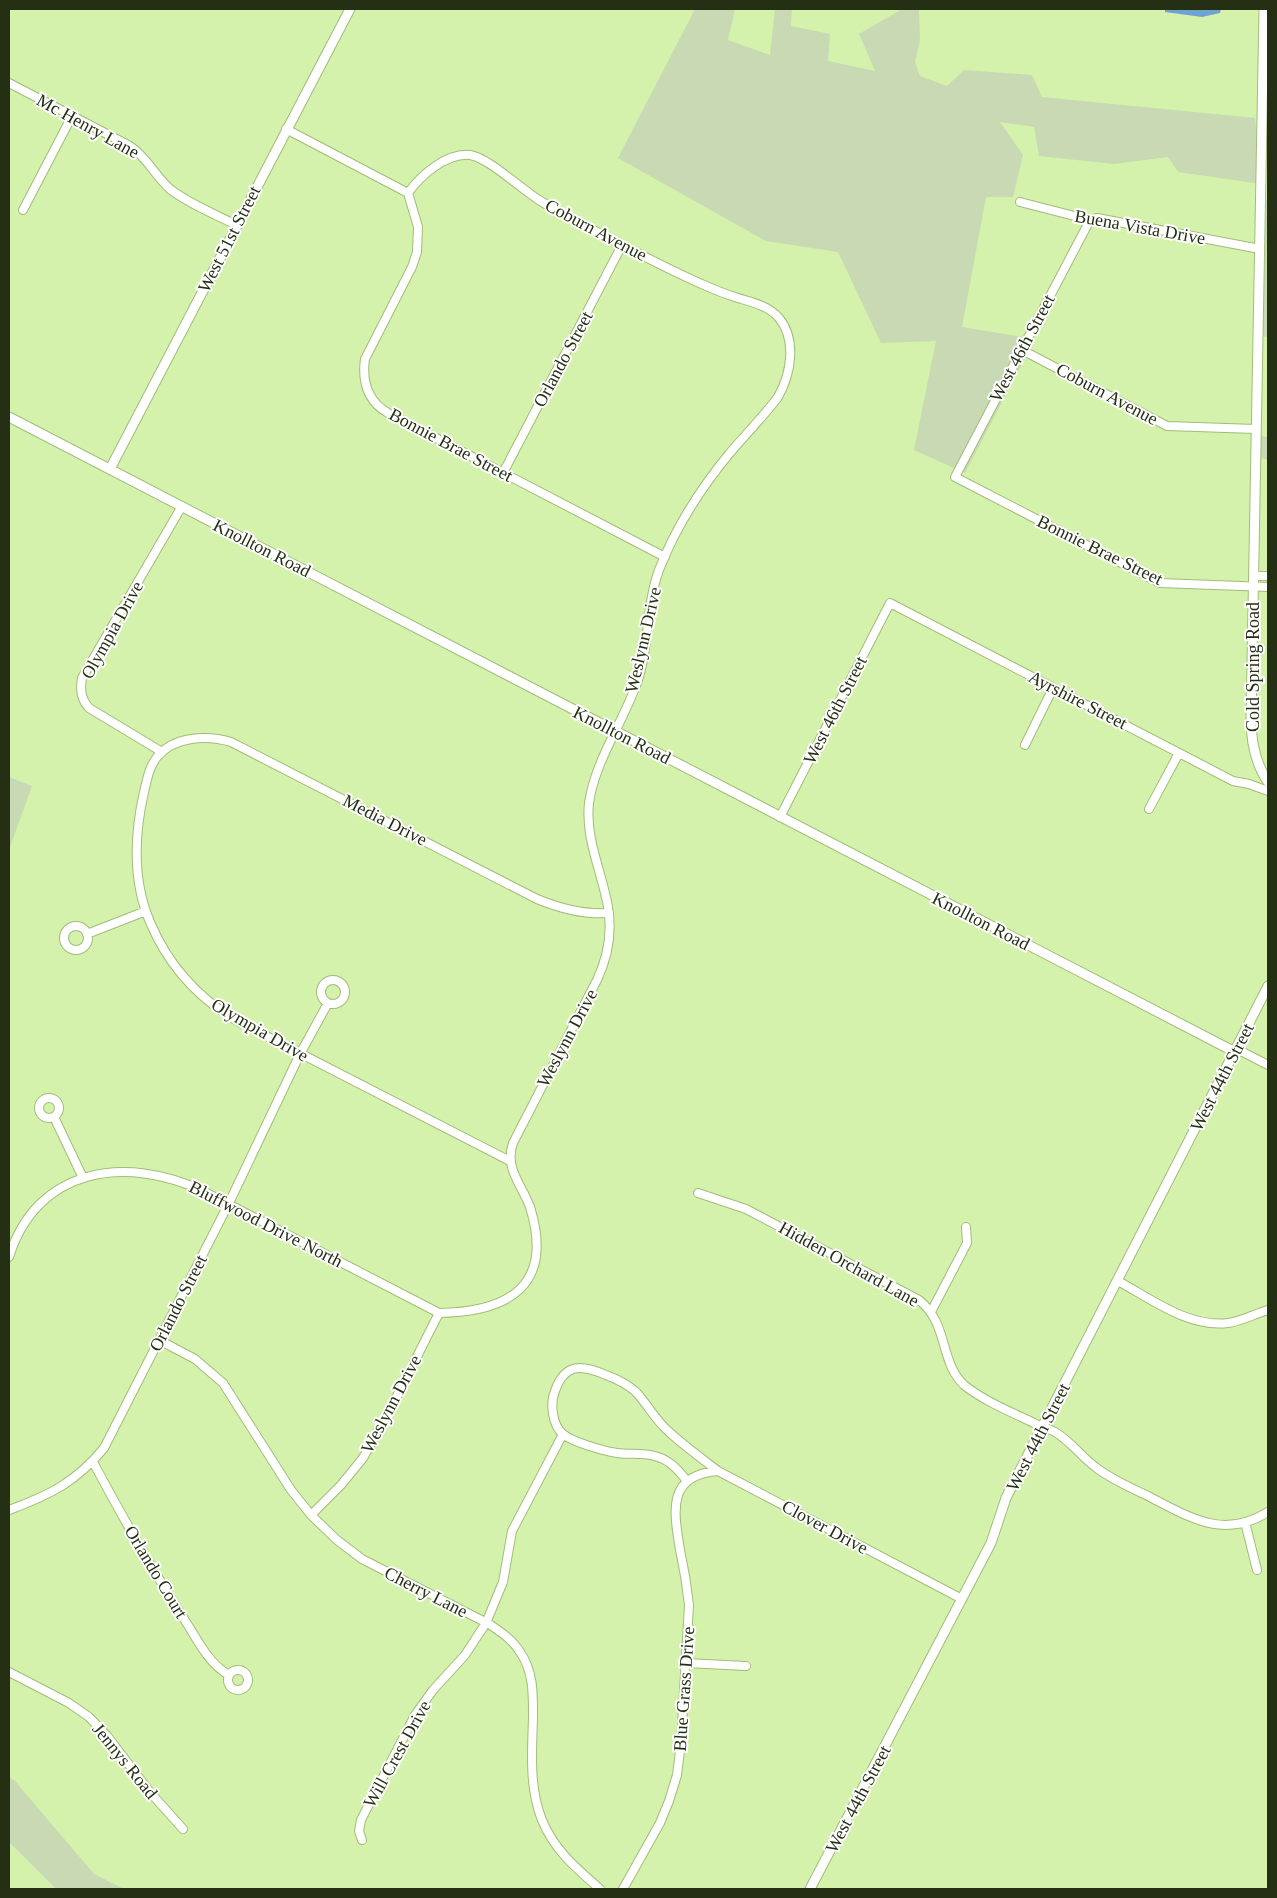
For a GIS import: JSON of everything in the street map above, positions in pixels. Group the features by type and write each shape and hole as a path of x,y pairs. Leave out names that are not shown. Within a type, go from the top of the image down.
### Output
{"street":[{"name":"West 51st Street","path":"110,469 350,9"},
{"name":"Cold Spring Road","path":"1264,9 1251,731 1257,763 1268,782"},
{"name":"Mc Henry Lane","path":"9,83 130,146 144,157 163,182 173,191 236,225"},
{"path":"23,210 72,116"},
{"path":"286,129 408,193"},
{"name":"Coburn Avenue","path":"408,193 422,175 436,166 459,156 474,156 487,162 539,200 622,245 691,280 764,307 780,320 788,336"},
{"name":"Bonnie Brae Street","path":"408,193 418,227 417,252 412,267 366,358 364,370 365,386 375,403 384,411 665,556"},
{"name":"Buena Vista Drive","path":"1020,202 1090,220 1096,218 1260,249"},
{"name":"West 46th Street","path":"955,477 1090,220"},
{"name":"Orlando Street","path":"503,473 622,245"},
{"name":"Weslynn Drive","path":"510,1161 513,1143 601,973 609,937 609,913 590,838 589,811 592,788 598,769 616,732 640,673 652,598 659,572 665,556 693,506 718,469 780,393 785,383 790,362 788,336"},
{"name":"Coburn Avenue","path":"1022,350 1166,426 1256,428"},
{"name":"Knollton Road","path":"9,416 780,817 1268,1065"},
{"name":"Bonnie Brae Street","path":"955,477 1160,583 1268,586"},
{"name":"Olympia Drive","path":"182,506 82,678 80,687 82,697 90,708 162,752 154,761 148,773 136,834 138,879 152,928 168,956 187,981 201,995 233,1018 510,1161"},
{"path":"1254,576 1268,576"},
{"name":"West 46th Street","path":"780,817 890,603"},
{"name":"Ayrshire Street","path":"890,603 1233,781 1249,784 1268,791"},
{"path":"1025,745 1053,688"},
{"name":"Media Drive","path":"162,752 174,744 199,738 219,739 238,744 537,899 568,909 592,913 609,913"},
{"path":"1149,809 1179,753"},
{"path":"87,934 146,911"},
{"name":"West 44th Street","path":"810,1889 992,1543 1006,1498 1268,986"},
{"name":"Orlando Street","path":"9,1510 51,1493 82,1473 93,1462 109,1440 228,1203 300,1054 328,1003"},
{"path":"54,1116 83,1178"},
{"path":"439,1313 470,1310 500,1302 512,1297 529,1279 534,1268 536,1256 535,1231 532,1215 522,1188 513,1173 510,1161"},
{"name":"Bluffwood Drive North","path":"9,1258 19,1232 36,1209 54,1192 83,1178 100,1173 116,1171 153,1174 186,1183 228,1203 439,1313"},
{"name":"Hidden Orchard Lane","path":"698,1194 746,1209 922,1302 931,1312 938,1325 951,1366 962,1383 973,1391 1064,1438 1104,1473 1190,1518 1217,1525 1245,1522 1268,1512"},
{"path":"931,1312 967,1243 966,1227"},
{"path":"1118,1281 1178,1313 1202,1322 1231,1322 1268,1310"},
{"name":"Weslynn Drive","path":"311,1515 341,1485 363,1458 439,1313"},
{"name":"Cherry Lane","path":"159,1340 196,1359 222,1383 237,1403 279,1473 311,1515 337,1540 362,1559 486,1623 514,1644 524,1657 530,1672 533,1688 533,1788 541,1818 548,1833 564,1856 600,1889"},
{"name":"Clover Drive","path":"562,1434 554,1418 552,1405 555,1391 567,1371 580,1367 588,1368 620,1381 631,1388 668,1431 718,1471 962,1600"},
{"path":"562,1434 576,1441 614,1452 660,1457 671,1463 687,1481 696,1475 718,1471"},
{"name":"Will Crest Drive","path":"362,1840 359,1832 361,1820 415,1714 433,1690 465,1655 486,1623 503,1582 512,1531 562,1434"},
{"name":"Orlando Court","path":"93,1462 171,1600 209,1658 219,1669 229,1675"},
{"name":"Blue Grass Drive","path":"623,1889 660,1823 673,1790 680,1759 688,1620 687,1588 674,1517 677,1499 687,1481"},
{"path":"1245,1522 1257,1570"},
{"path":"686,1663 746,1666"},
{"name":"Jennys Road","path":"9,1672 69,1703 89,1717 108,1737 149,1792 183,1828"}],"green space":[{"path":"695,9 735,9 728,40 770,55 775,9 792,9 791,26 830,34 828,61 875,71 859,34 900,9 919,9 920,40 915,62 920,76 947,86 964,70 1032,75 1042,97 1255,118 1261,184 1178,172 1168,157 1114,164 1039,156 1034,127 1000,122 1023,155 1013,197 986,197 962,327 1035,339 965,473 914,450 936,341 881,343 838,252 766,241 618,158"},
{"path":"1264,199 1268,201 1268,337 1262,336"},
{"path":"1261,436 1268,437 1268,460 1261,458"},
{"path":"9,777 32,786 9,850"},
{"path":"9,1777 15,1781 94,1874 124,1889 56,1889 9,1842"}],"water":[{"path":"1165,9 1221,9 1220,13 1202,17 1165,12"}]}
